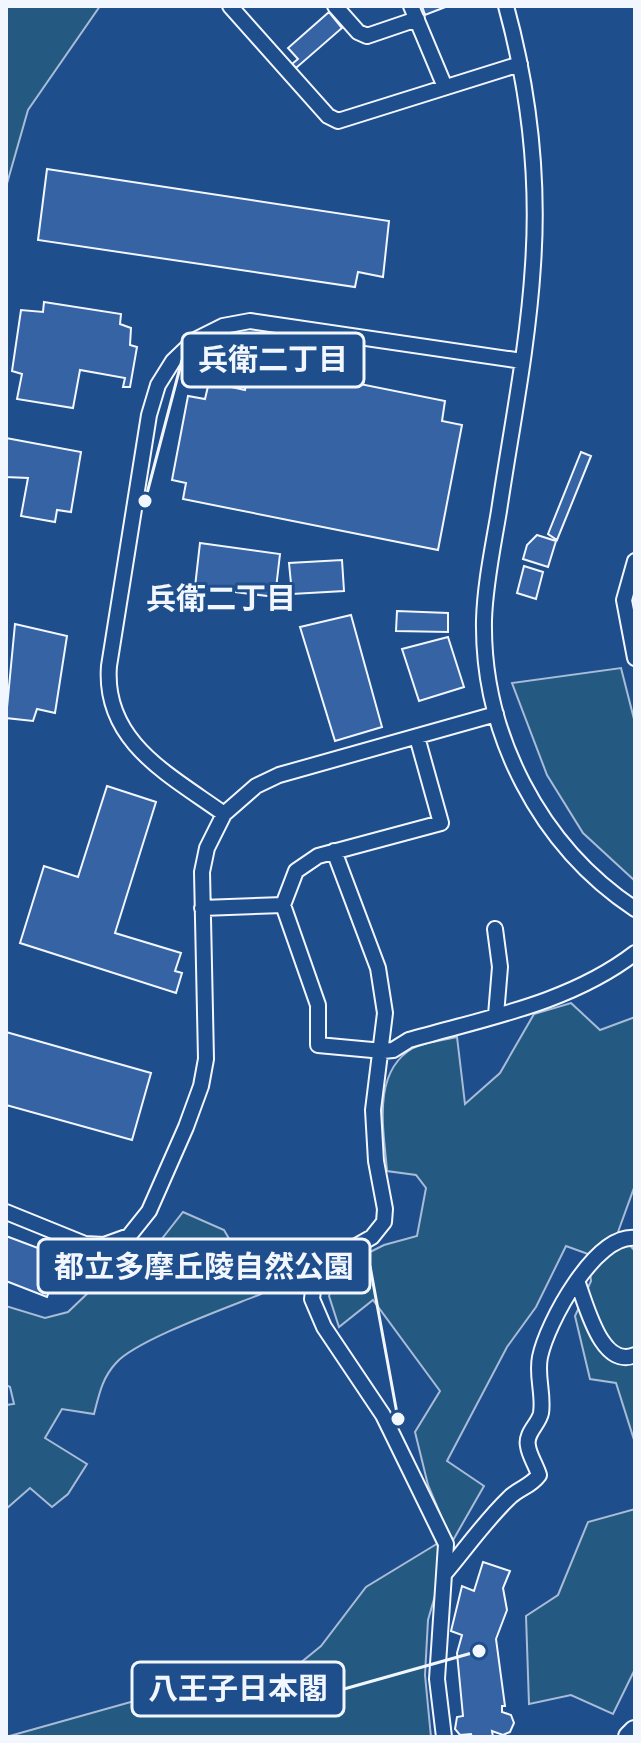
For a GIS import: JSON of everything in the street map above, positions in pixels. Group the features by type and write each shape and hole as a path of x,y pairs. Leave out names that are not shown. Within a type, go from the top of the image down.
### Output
{"highway":[{"path":"630,1737 635,1732"}],"street":[{"path":"230,6 332,120 343,120 520,64"},
{"path":"335,6 358,32 367,36 414,12 445,87"},
{"path":"506,6 520,64 532,154 534,235 522,361 484,616 486,663 496,714 517,771 553,831 600,883 635,909"},
{"path":"224,814 133,746 119,723 109,697 109,666 149,415 165,373 184,350 208,332 250,321 522,361"},
{"path":"635,561 624,600 635,658"},
{"path":"6,1212 95,1246 123,1240 142,1222 195,1108 204,1073 204,860 224,814 266,780 496,714"},
{"path":"417,737 441,823 307,860 296,871 283,905 318,1005 318,1045 383,1051 559,997 592,981 635,953"},
{"path":"334,851 378,968 385,1013 373,1122 385,1209 384,1222 364,1243 321,1266 311,1286 312,1299 324,1327 368,1390 446,1544 437,1679 444,1737"},
{"path":"202,908 283,905"},
{"path":"495,929 500,967 496,1015"},
{"path":"446,1572 491,1516 513,1494 531,1485 539,1475 527,1445 532,1427 541,1415 540,1358 556,1312 577,1281 611,1245 625,1237 635,1238"},
{"path":"577,1281 602,1343 613,1354 624,1358 635,1355"}],"shaded area":[{"path":"6,6 100,6 28,110 6,187"},
{"path":"621,668 635,723 635,881 583,833 547,775 512,683"},
{"path":"571,1003 600,1030 635,1017 635,1185 618,1232 635,1251 635,1443 616,1383 590,1379 575,1316 591,1281 588,1254 566,1246 536,1307 507,1347 447,1461 484,1486 452,1542 428,1485 415,1432 440,1391 373,1300 339,1327 329,1296 340,1267 384,1245 417,1236 426,1188 416,1175 387,1171 383,1104 391,1072 400,1059 418,1046 457,1037 465,1104 500,1073 534,1014"},
{"path":"183,1212 224,1230 261,1294 143,1344 116,1363 107,1375 94,1414 62,1409 45,1438 87,1464 68,1494 52,1507 30,1488 6,1509 6,1405 14,1404 10,1387 6,1385 6,1306 45,1318 68,1312 114,1268 146,1259"},
{"path":"635,1509 635,1669 613,1714 571,1695 529,1704 526,1616 558,1595 588,1522"},
{"path":"440,1542 439,1582 428,1620 425,1675 431,1737 6,1737 202,1682 222,1681 252,1687 288,1673 321,1646 366,1587"}],"building":[{"path":"422,6 448,6 425,15"},
{"path":"329,12 342,28 296,68 292,64 298,59 288,48"},
{"path":"47,169 389,221 383,277 358,272 355,287 38,240"},
{"path":"44,302 121,314 120,324 131,328 130,345 137,347 130,387 123,387 125,378 80,370 73,408 17,399 22,374 12,371 21,310 43,312"},
{"path":"250,362 445,401 442,421 462,425 438,550 183,499 186,483 172,480 188,396 205,399 209,382 245,390"},
{"path":"6,438 81,452 71,512 57,510 55,522 21,516 28,478 6,477"},
{"path":"581,452 591,456 557,540 548,534"},
{"path":"537,535 556,541 548,567 523,559 527,545"},
{"path":"200,543 280,554 275,597 195,587"},
{"path":"342,560 344,591 292,594 289,563"},
{"path":"524,566 543,572 536,599 517,593"},
{"path":"397,611 448,613 448,632 396,631"},
{"path":"351,615 382,727 335,741 300,627"},
{"path":"15,624 67,636 55,713 37,709 33,721 6,718"},
{"path":"448,637 464,687 419,701 402,649"},
{"path":"107,786 156,802 115,933 181,953 175,971 182,973 176,993 20,943 44,866 78,877"},
{"path":"6,1032 151,1073 132,1140 6,1105"},
{"path":"6,1236 62,1257 47,1297 6,1281"},
{"path":"483,1562 510,1571 503,1588 507,1610 496,1639 505,1706 502,1706 502,1712 511,1715 514,1723 510,1732 503,1735 492,1731 493,1737 472,1737 471,1734 460,1735 455,1729 457,1717 463,1716 457,1653 462,1635 451,1631 462,1586 474,1591"}],"place":[{"name":"兵衛二丁目","path":"145,501"},
{"name":"都立多摩丘陵自然公園","path":"398,1419"},
{"name":"八王子日本閣","path":"479,1651"}],"district":[{"name":"兵衛二丁目","path":"221,598"}]}
